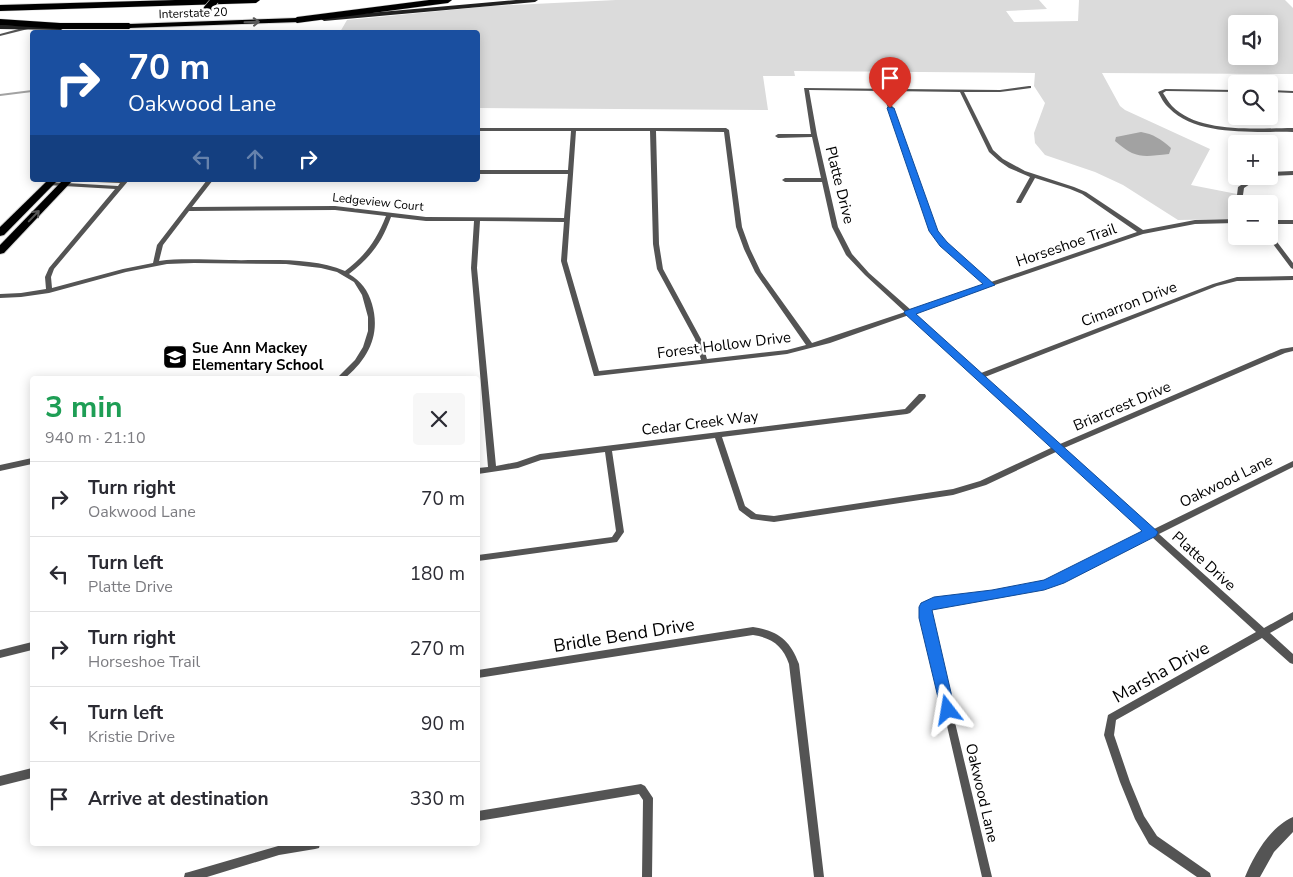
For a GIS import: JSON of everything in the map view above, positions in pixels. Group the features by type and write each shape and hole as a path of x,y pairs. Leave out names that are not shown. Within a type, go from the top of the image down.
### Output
{"highway":[{"path":"0,0 20,0"},
{"path":"0,8 256,0"},
{"path":"297,20 448,0"},
{"path":"0,22 60,26 129,26"}],"main road":[{"path":"190,30 215,0"},
{"path":"203,30 226,0"},
{"name":"Interstate 20","path":"0,27 129,26 297,20 535,0"},
{"path":"0,233 51,182"},
{"path":"0,251 66,182"}],"street":[{"path":"0,35 26,28"},
{"path":"990,285 944,244 934,231 884,90 1010,90 1029,87"},
{"name":"Platte Drive","path":"884,90 806,89 814,135 835,227 849,255 978,377 1293,660"},
{"path":"961,90 991,151 1006,165 1083,193 1142,232"},
{"path":"1228,91 1165,90 1160,92 1172,109 1208,126 1228,129 1293,130"},
{"path":"1278,91 1293,92"},
{"path":"480,129 726,130 739,227 747,248 758,272 811,346"},
{"path":"566,220 574,129"},
{"path":"652,129 656,244 660,269 698,339 705,362"},
{"path":"778,136 814,135"},
{"path":"480,172 570,172"},
{"path":"1278,174 1293,173"},
{"path":"1019,202 1033,176"},
{"path":"785,180 825,180"},
{"path":"51,182 119,188"},
{"path":"48,290 48,277 51,269 124,182"},
{"path":"155,265 160,245 208,182"},
{"name":"Ledgeview Court","path":"188,209 335,208 426,218 566,220"},
{"path":"345,274 364,260 374,248 389,215"},
{"path":"477,219 474,268 481,388 492,469"},
{"name":"Forest Hollow Drive","path":"566,220 564,261 596,374 787,352 811,346 909,313"},
{"name":"Horseshoe Trail","path":"909,313 1142,232 1194,222 1228,222"},
{"path":"1278,222 1293,222"},
{"path":"1276,245 1293,267"},
{"path":"0,296 48,290 155,265 190,262 295,263 334,269 357,282 366,295 371,313 372,332 366,350 352,369 344,376"},
{"name":"Cimarron Drive","path":"978,377 1214,285 1236,280 1293,278"},
{"name":"Briarcrest Drive","path":"718,435 742,508 754,517 774,519 952,492 983,483 1058,448 1283,351 1293,349"},
{"name":"Cedar Creek Way","path":"480,471 518,465 540,457 907,411 922,396"},
{"path":"480,558 614,540 620,532 608,449"},
{"path":"0,468 30,461"},
{"name":"Oakwood Lane","path":"987,877 926,618 926,607 934,603 992,595 1044,585 1059,580 1152,532 1293,464"},
{"name":"Marsha Drive","path":"1206,877 1153,840 1140,819 1124,782 1109,735 1111,718 1293,616"},
{"name":"Bridle Bend Drive","path":"480,674 753,631 776,636 791,653 794,664 819,877"},
{"path":"0,654 30,646"},
{"path":"0,781 30,773"},
{"path":"480,816 640,789 648,798 647,877"},
{"path":"1252,877 1263,857 1285,829 1293,824"},
{"path":"189,877 279,847"}],"shaded area":[{"path":"616,0 1039,0 1047,9 1006,11 1014,22 1078,21 1079,0 1285,0 1293,8 1293,74 1102,73 1120,106 1125,110 1210,149 1191,185 1237,194 1228,195 1228,219 1178,220 1123,185 1095,172 1045,155 1035,143 1034,133 1045,103 1034,86 1035,73 794,71 795,76 763,76 768,110 480,108 480,30 341,30 347,20 491,6"},
{"path":"1141,132 1164,142 1171,148 1169,154 1146,156 1134,154 1115,141 1116,137"}],"waterway":[{"path":"0,95 30,91"}],"place":[{"name":"Sue Ann Mackey Elementary School","path":"175,357"}],"route":[{"path":"890,108 934,231 944,244 990,285 909,313 1152,532 1059,580 1044,585 934,603 926,607 926,618 948,710"}]}
